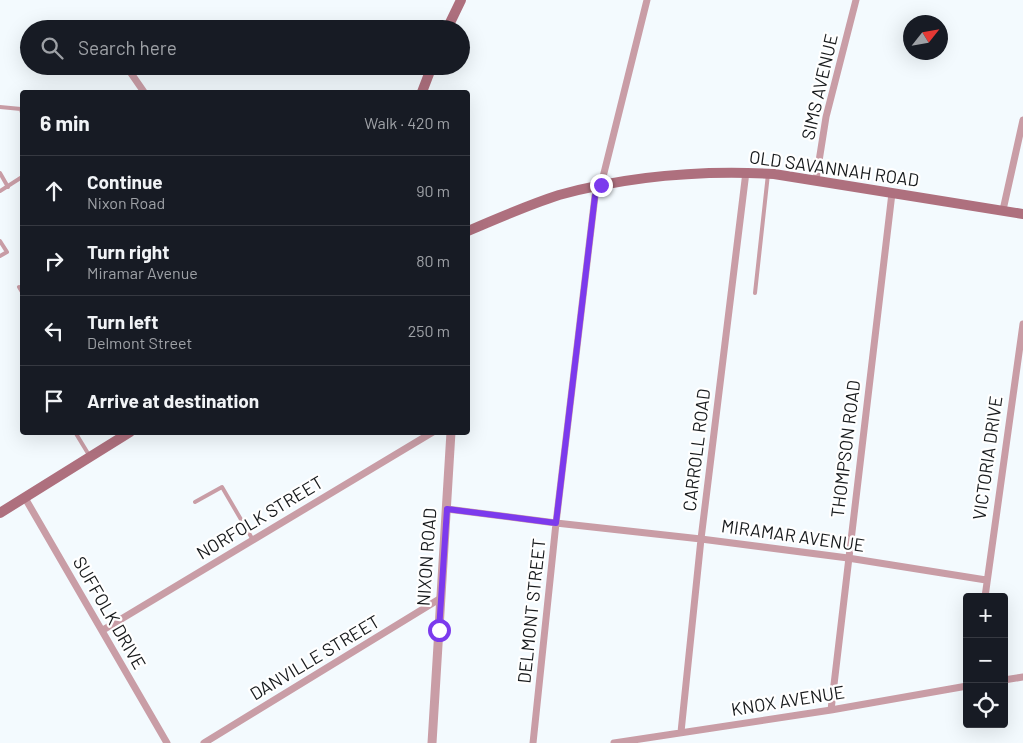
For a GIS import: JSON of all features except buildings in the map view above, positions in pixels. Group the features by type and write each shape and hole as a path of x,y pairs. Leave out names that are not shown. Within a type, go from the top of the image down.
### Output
{"main road":[{"path":"451,20 461,0"},
{"path":"423,90 429,75"},
{"name":"OLD SAVANNAH ROAD","path":"470,230 532,204 601,185 676,174 746,172 768,174 816,180 1023,214"},
{"path":"0,513 126,435"}],"street":[{"name":"DELMONT STREET","path":"533,743 556,523 595,196 601,185 647,0"},
{"name":"SIMS AVENUE","path":"816,180 826,117 856,0"},
{"path":"132,75 143,90"},
{"path":"1003,210 1023,120"},
{"name":"CARROLL ROAD","path":"681,732 701,539 746,172"},
{"name":"THOMPSON ROAD","path":"831,710 892,193"},
{"name":"VICTORIA DRIVE","path":"985,593 1023,324"},
{"name":"NORFOLK STREET","path":"103,630 428,435"},
{"name":"NIXON ROAD","path":"432,743 451,435"},
{"name":"SUFFOLK DRIVE","path":"25,498 167,743"},
{"name":"MIRAMAR AVENUE","path":"447,509 848,558 986,580"},
{"name":"DANVILLE STREET","path":"204,743 441,598"},
{"path":"1008,679 1023,677"},
{"name":"KNOX AVENUE","path":"614,743 831,710 963,687"}],"lane":[{"path":"0,106 20,109"},
{"path":"0,173 8,187"},
{"path":"756,293 768,174"},
{"path":"0,191 20,178"},
{"path":"0,241 6,252 0,256"},
{"path":"77,435 90,457"},
{"path":"195,502 222,486 254,540"}],"route":[{"path":"439,630 447,509 556,523 595,196 601,185"}]}
